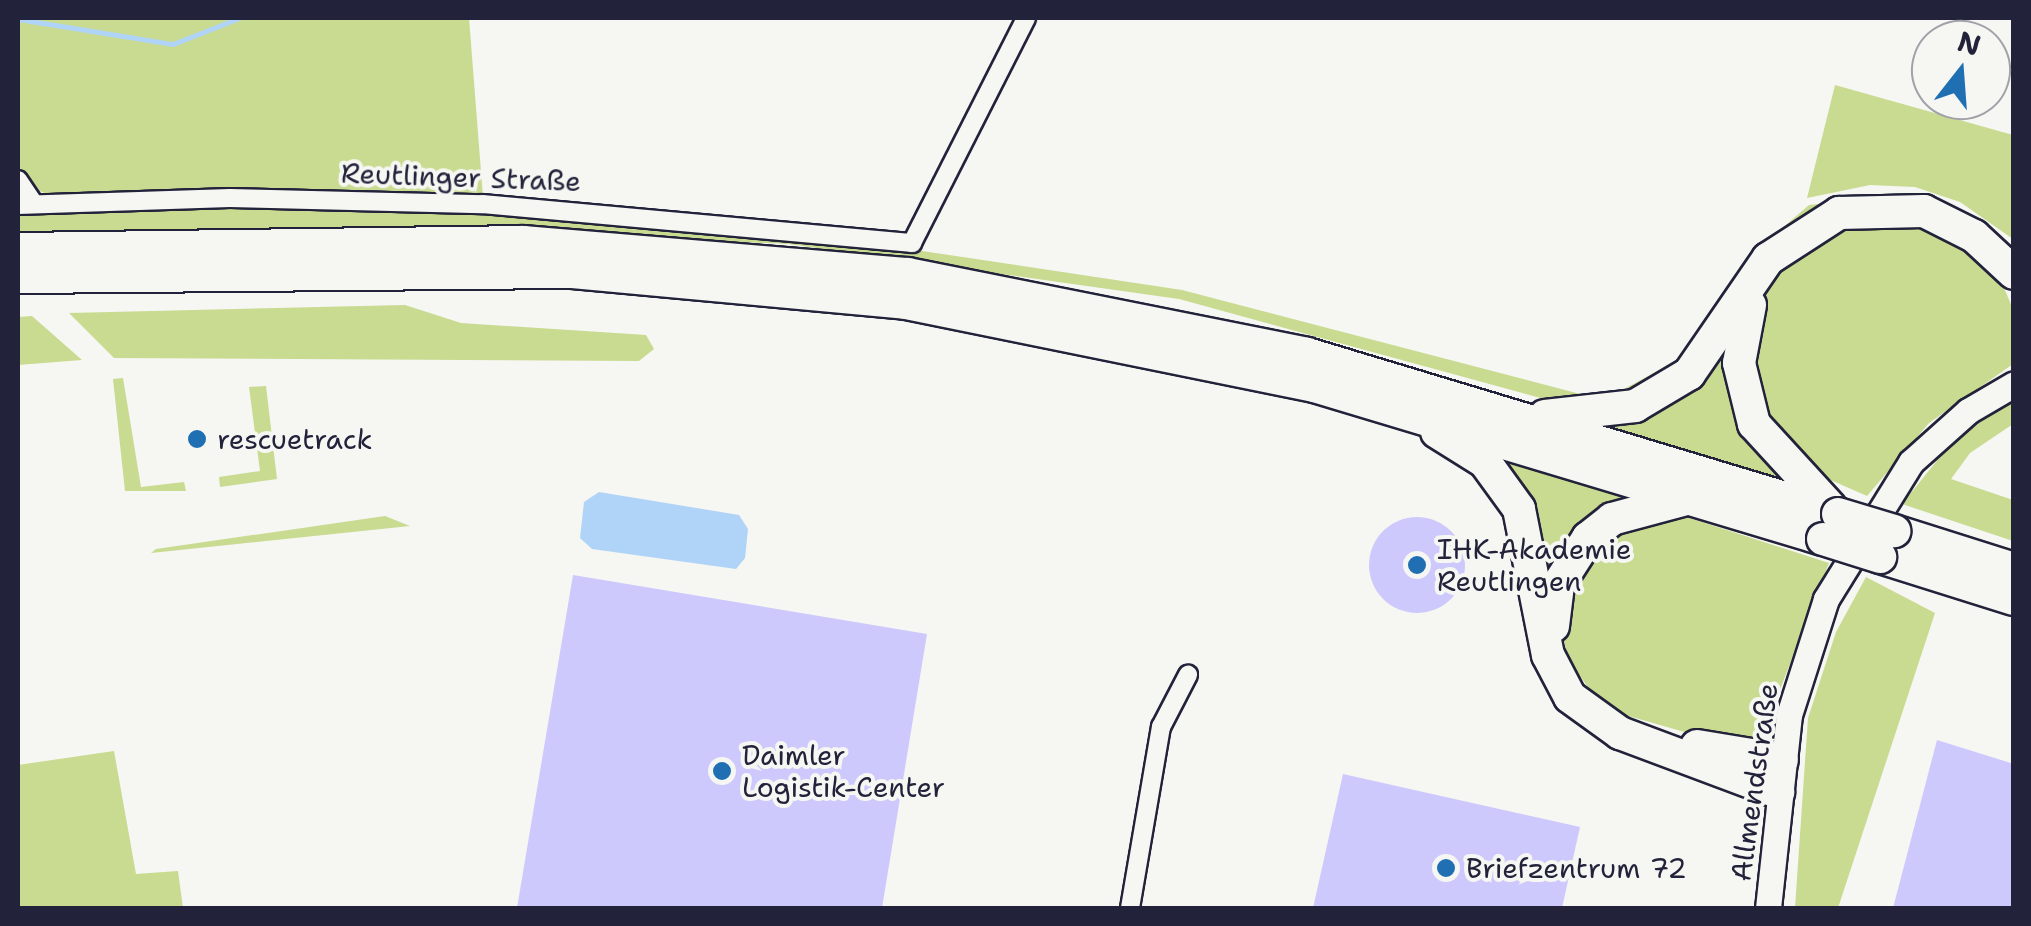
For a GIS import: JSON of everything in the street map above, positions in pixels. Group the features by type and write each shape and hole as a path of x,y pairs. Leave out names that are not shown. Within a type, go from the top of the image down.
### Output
{"highway":[{"path":"1526,417 1635,406 1663,392 1707,354 1768,258 1840,213 1924,211 1974,236 2014,272"},
{"path":"1832,522 1769,449 1742,392 1739,336 1775,264 1841,220 1899,215 1968,244 2014,294"},
{"path":"18,249 508,242 784,259 1133,314 1526,417 1832,522 2014,599"},
{"path":"18,277 444,270 781,287 1112,339 1409,412 1690,498 1832,522"},
{"path":"1409,412 1485,462 1513,497 1530,534 1548,655 1570,697 1620,732 1780,776"},
{"path":"1690,498 1612,519 1570,559 1554,604 1561,662 1588,700 1621,722 1780,776"},
{"path":"1887,544 2014,569"}],"street":[{"name":"Reutlinger Straße","path":"18,180 25,203 484,204 912,243 1026,18"},
{"name":"Allmendstraße","path":"1768,908 1780,776 1814,626 1870,519 1938,435 2014,384"},
{"path":"1130,908 1161,727 1188,676"}],"green space":[{"path":"18,18 469,18 483,197 57,197 33,189 18,170"},
{"path":"1835,85 1911,106 1911,120 1960,120 2013,135 2013,239 1960,202 1915,187 1870,185 1807,198"},
{"path":"1911,194 1977,231 1836,207 1699,349 1646,391 1548,400 1179,299 788,244 397,226 18,233 18,214 26,212 230,204 483,210 909,249 1182,290 1584,395 1624,389 1678,360 1757,250 1809,205"},
{"path":"1843,223 1920,224 1965,247 2001,281 2013,309 2013,364 1929,423 1867,496 1794,464 1748,391 1752,312 1778,267"},
{"path":"405,305 461,323 646,335 654,349 639,361 114,358 69,313"},
{"path":"32,316 82,360 18,365 18,317"},
{"path":"1724,342 1804,491 1580,419"},
{"path":"123,378 141,487 184,482 186,491 125,491 113,379"},
{"path":"266,386 277,479 220,487 219,477 260,471 249,387"},
{"path":"2013,399 2013,424 1970,453 1951,479 2013,500 2013,541 1902,504 1952,442"},
{"path":"1492,454 1657,493 1553,582"},
{"path":"1668,511 1829,563 1762,736 1744,743 1702,737 1625,715 1593,694 1569,661 1560,626 1591,542"},
{"path":"385,516 410,526 151,553 156,549"},
{"path":"1866,577 1935,613 1838,908 1795,908 1808,718 1836,632"},
{"path":"114,751 136,874 178,871 183,908 18,908 18,765"}],"water":[{"path":"599,492 739,515 748,529 745,558 736,569 592,549 580,538 584,502"}],"building":[{"name":"IHK-Akademie Reutlingen","path":"1417,517 1435,521 1451,531 1461,547 1465,565 1461,583 1451,599 1435,609 1417,613 1399,609 1383,599 1373,583 1369,565 1373,547 1383,531 1399,521"},
{"name":"Daimler Logistik-Center","path":"573,575 927,634 882,908 517,908"},
{"path":"1937,740 2014,764 2014,908 1893,908"},
{"name":"Briefzentrum 72","path":"1343,774 1580,827 1562,908 1313,908"}],"waterway":[{"path":"18,19 173,44 239,18"}],"place":[{"name":"rescuetrack","path":"197,439"},
{"name":"IHK-Akademie Reutlingen","path":"1417,565"},
{"name":"Daimler Logistik-Center","path":"722,771"},
{"name":"Briefzentrum 72","path":"1446,868"}]}
